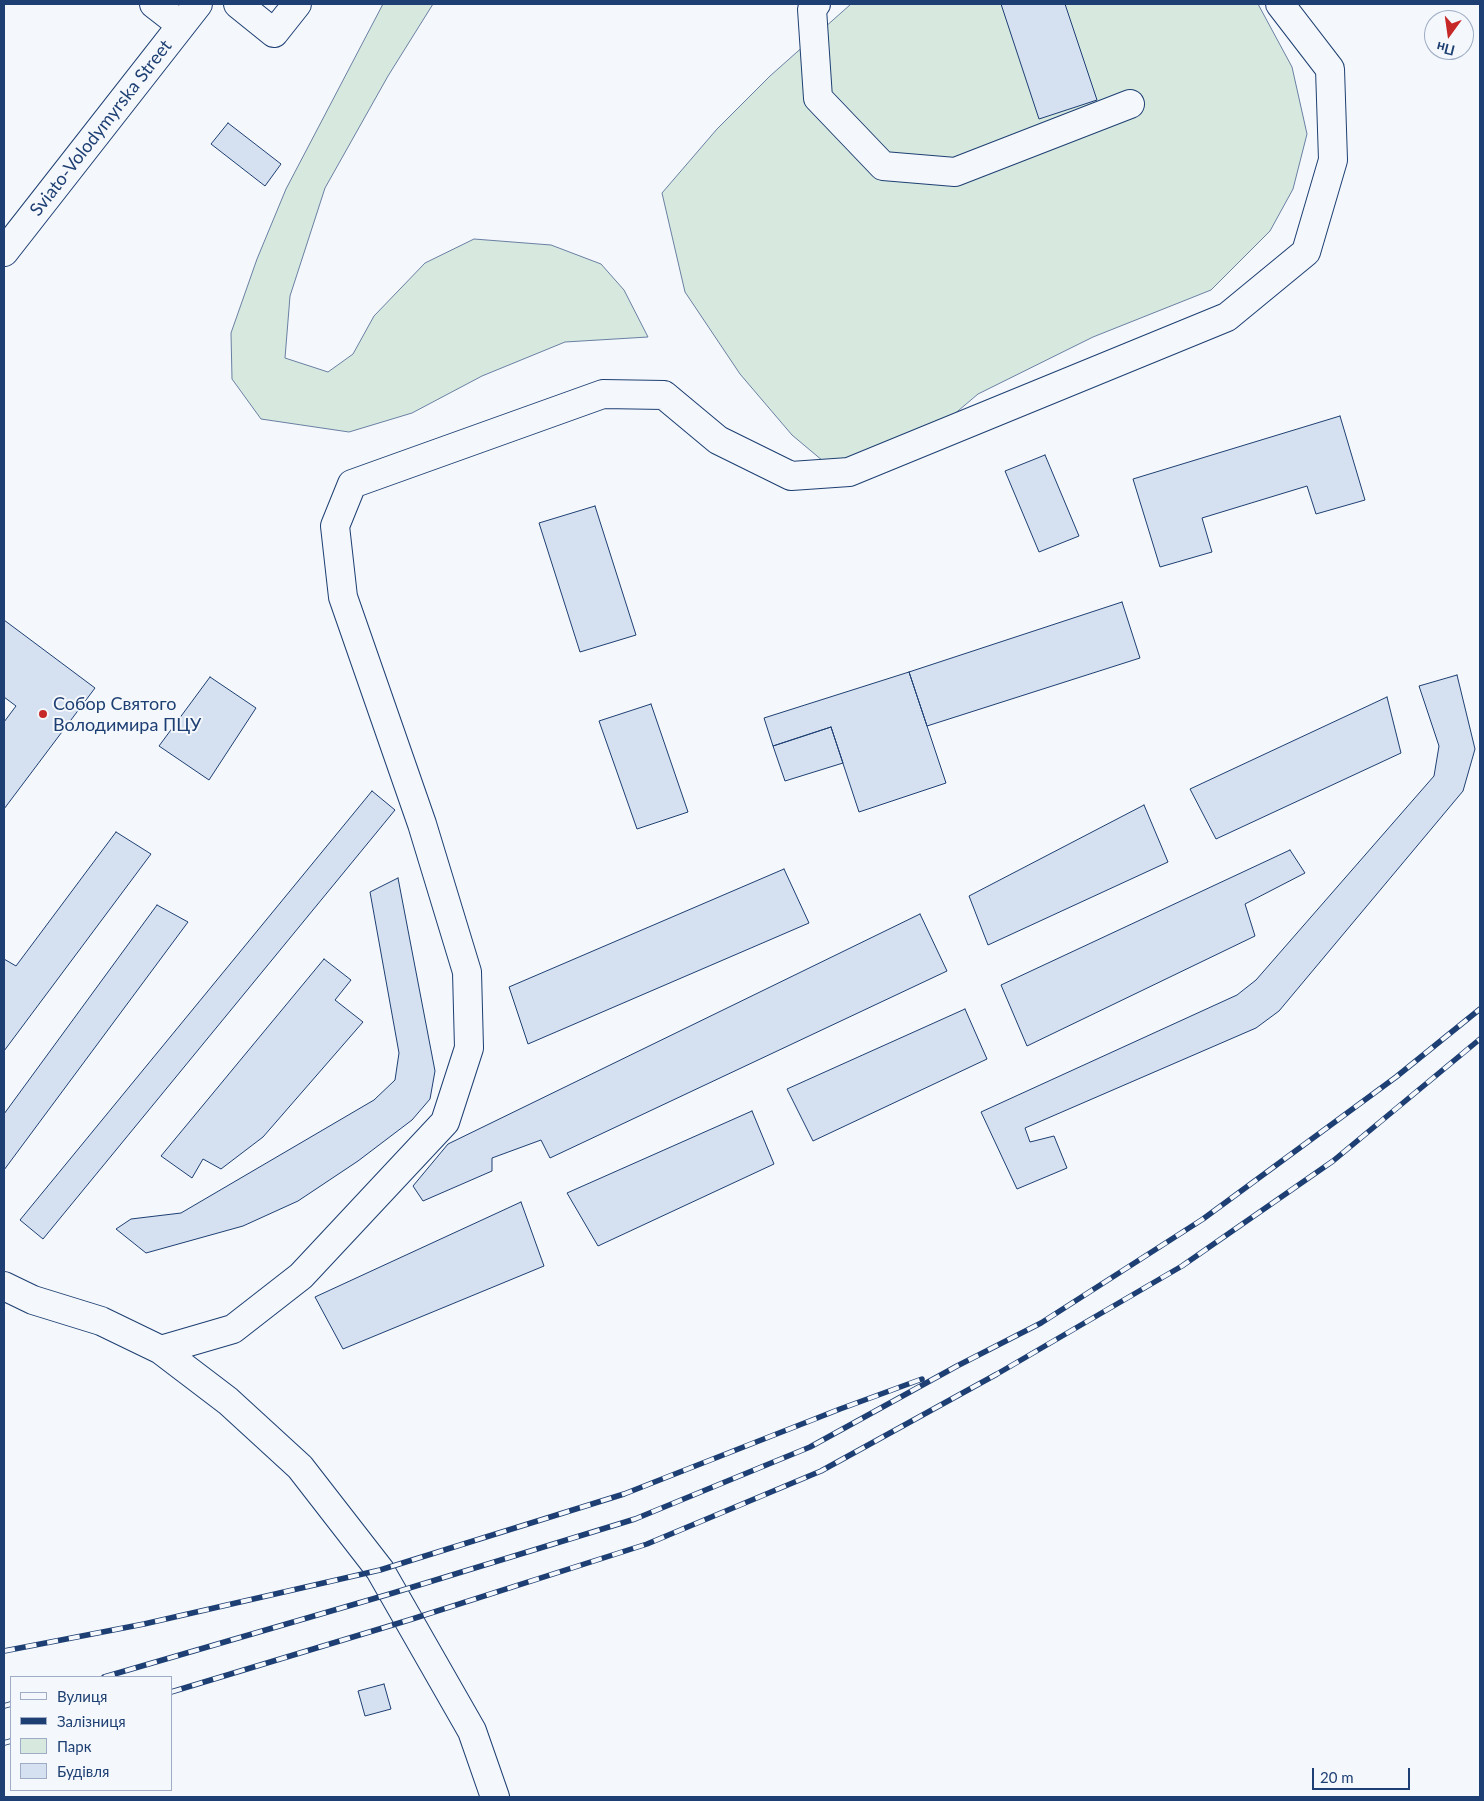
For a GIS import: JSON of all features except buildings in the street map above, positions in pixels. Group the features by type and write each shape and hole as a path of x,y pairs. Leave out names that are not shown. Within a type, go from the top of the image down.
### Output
{"street":[{"path":"154,4 181,25"},
{"name":"Sviato-Volodymyrska Street","path":"4,251 198,4"},
{"path":"238,4 274,33 297,4"},
{"path":"816,4 812,9 818,98 883,166 955,172 1130,104"},
{"path":"161,1350 233,1329 301,1276 445,1122 469,1048 467,972 422,824 343,597 336,526 352,484 603,394 664,395 718,440 791,476 849,472 1227,317 1306,252 1333,160 1330,69 1280,4"},
{"path":"4,1286 32,1300 102,1321 161,1350 228,1401 300,1467 380,1570 472,1730 495,1797"}],"green space":[{"path":"383,4 433,4 388,76 325,188 290,296 285,358 328,372 353,354 374,316 425,263 474,239 551,245 601,264 624,290 648,337 565,342 482,376 412,413 349,432 261,419 232,379 231,333 257,259 286,189"},
{"path":"851,4 1258,4 1292,67 1307,134 1293,189 1270,231 1211,290 1093,337 978,394 939,427 884,461 823,461 792,435 740,374 685,292 662,193 717,129 770,76"}],"railway":[{"path":"107,1676 393,1593 635,1519 810,1447 957,1366 1041,1323 1203,1219 1396,1077 1480,1009"},
{"path":"172,1692 409,1620 647,1544 821,1471 997,1374 1182,1266 1333,1161 1480,1039"},
{"path":"4,1651 144,1624 380,1570 624,1494 840,1409 922,1379"},
{"path":"4,1706 10,1704"},
{"path":"4,1743 10,1741"}],"place":[{"name":"Собор Святого Володимира ПЦУ","path":"43,714"}]}
